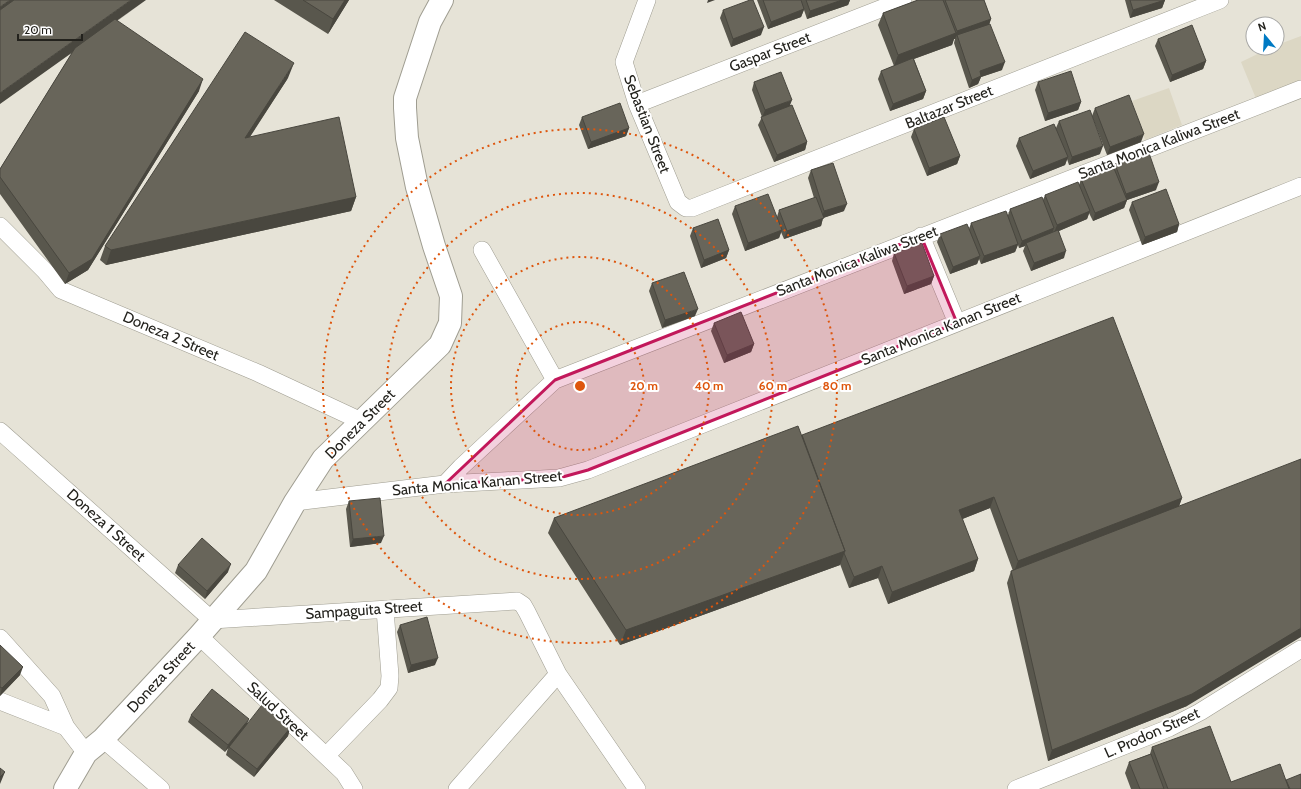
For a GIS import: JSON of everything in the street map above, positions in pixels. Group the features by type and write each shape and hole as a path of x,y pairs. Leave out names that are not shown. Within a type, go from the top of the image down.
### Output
{"street":[{"name":"Doneza Street","path":"65,789 86,753 103,739 256,571 295,502 323,459 440,345 450,323 450,296 417,187 407,138 405,98 430,22 442,0"},
{"name":"Sebastian Street","path":"647,0 624,62 637,104 678,202"},
{"name":"Gaspar Street","path":"637,104 903,0"},
{"name":"Baltazar Street","path":"678,202 686,208 698,206 1220,0"},
{"name":"Santa Monica Kaliwa Street","path":"445,484 461,467 555,380 1301,88"},
{"name":"Santa Monica Kanan Street","path":"295,502 445,484 559,478 588,470 1301,186"},
{"name":"Doneza 2 Street","path":"0,226 45,271 61,290 258,373 361,421"},
{"path":"921,236 957,323"},
{"path":"482,250 555,380"},
{"name":"Doneza 1 Street","path":"0,431 205,628"},
{"name":"Sampaguita Street","path":"205,628 385,609 517,601 523,605 527,612 558,674"},
{"path":"326,756 380,700 389,688 390,676 385,609"},
{"name":"Salud Street","path":"205,628 326,756 344,773 354,789"},
{"path":"0,638 52,696 66,727 86,753"},
{"name":"L. Prodon Street","path":"1016,789 1169,728 1200,712 1301,649"},
{"path":"457,789 558,674 637,789"},
{"path":"0,701 66,727"},
{"path":"103,739 161,789"}],"highlighted area":[{"path":"921,236 957,323 588,470 559,478 445,484 555,380"}],"shaded area":[{"path":"1301,36 1301,81 1257,101 1241,62 1253,56 1285,56 1285,42"},
{"path":"1169,88 1182,125 1145,140 1132,101"}],"building":[{"path":"0,0 10,0 0,7"},
{"path":"14,0 131,0 0,93 0,10"},
{"path":"303,0 345,0 333,19"},
{"path":"753,0 764,27 733,39 723,10"},
{"path":"763,0 801,0 804,9 771,22"},
{"path":"806,0 842,0 810,11"},
{"path":"918,0 943,0 956,33 898,55 883,13"},
{"path":"945,0 984,0 991,19 957,31"},
{"path":"1130,0 1165,0 1133,10"},
{"path":"115,19 203,79 92,259 69,273 0,177 0,169 75,48"},
{"path":"990,24 1005,62 980,71 981,76 972,80 957,35"},
{"path":"1192,25 1206,61 1172,75 1158,39"},
{"path":"245,32 294,63 245,138 339,117 356,197 111,250 105,246"},
{"path":"913,58 926,91 893,104 881,71"},
{"path":"1071,71 1081,102 1048,113 1038,82"},
{"path":"781,72 792,100 765,110 754,82"},
{"path":"1129,95 1144,134 1110,147 1095,108"},
{"path":"620,103 629,128 591,142 582,117"},
{"path":"792,105 807,142 777,155 761,117"},
{"path":"1090,110 1103,146 1072,157 1059,121"},
{"path":"944,117 960,156 929,168 914,129"},
{"path":"1054,124 1068,157 1033,171 1019,138"},
{"path":"1149,153 1159,182 1126,194 1115,164"},
{"path":"833,163 847,204 824,211 811,170"},
{"path":"1113,166 1127,200 1095,213 1081,179"},
{"path":"1078,182 1090,211 1057,225 1045,195"},
{"path":"1166,189 1179,224 1145,237 1132,202"},
{"path":"768,194 782,230 748,243 735,206"},
{"path":"816,197 824,218 787,231 779,210"},
{"path":"1042,197 1054,228 1022,241 1010,209"},
{"path":"1006,211 1018,244 984,256 971,223"},
{"path":"718,219 729,250 704,260 693,228"},
{"path":"967,224 980,256 953,267 940,234"},
{"path":"1058,230 1066,251 1034,263 1026,243"},
{"path":"922,243 934,276 907,286 894,253"},
{"path":"684,272 698,309 665,320 652,283"},
{"path":"741,312 754,344 727,355 714,323"},
{"path":"1113,317 1182,498 1018,561 994,497 959,510 978,559 892,592 882,566 854,577 802,435"},
{"path":"798,426 845,551 626,630 554,518"},
{"path":"1301,459 1301,628 1192,694 1052,750 1011,571"},
{"path":"380,498 384,536 353,539 349,501"},
{"path":"202,538 231,564 207,591 178,565"},
{"path":"427,617 438,658 411,665 400,625"},
{"path":"0,645 23,667 2,688 0,687"},
{"path":"212,689 249,719 228,745 191,715"},
{"path":"262,705 290,728 257,769 229,747"},
{"path":"1210,726 1231,782 1280,764 1289,789 1168,789 1152,747"},
{"path":"1151,754 1164,789 1140,789 1129,762"},
{"path":"0,768 5,772 0,777"},
{"path":"1301,774 1301,789 1290,789 1286,780"}]}
